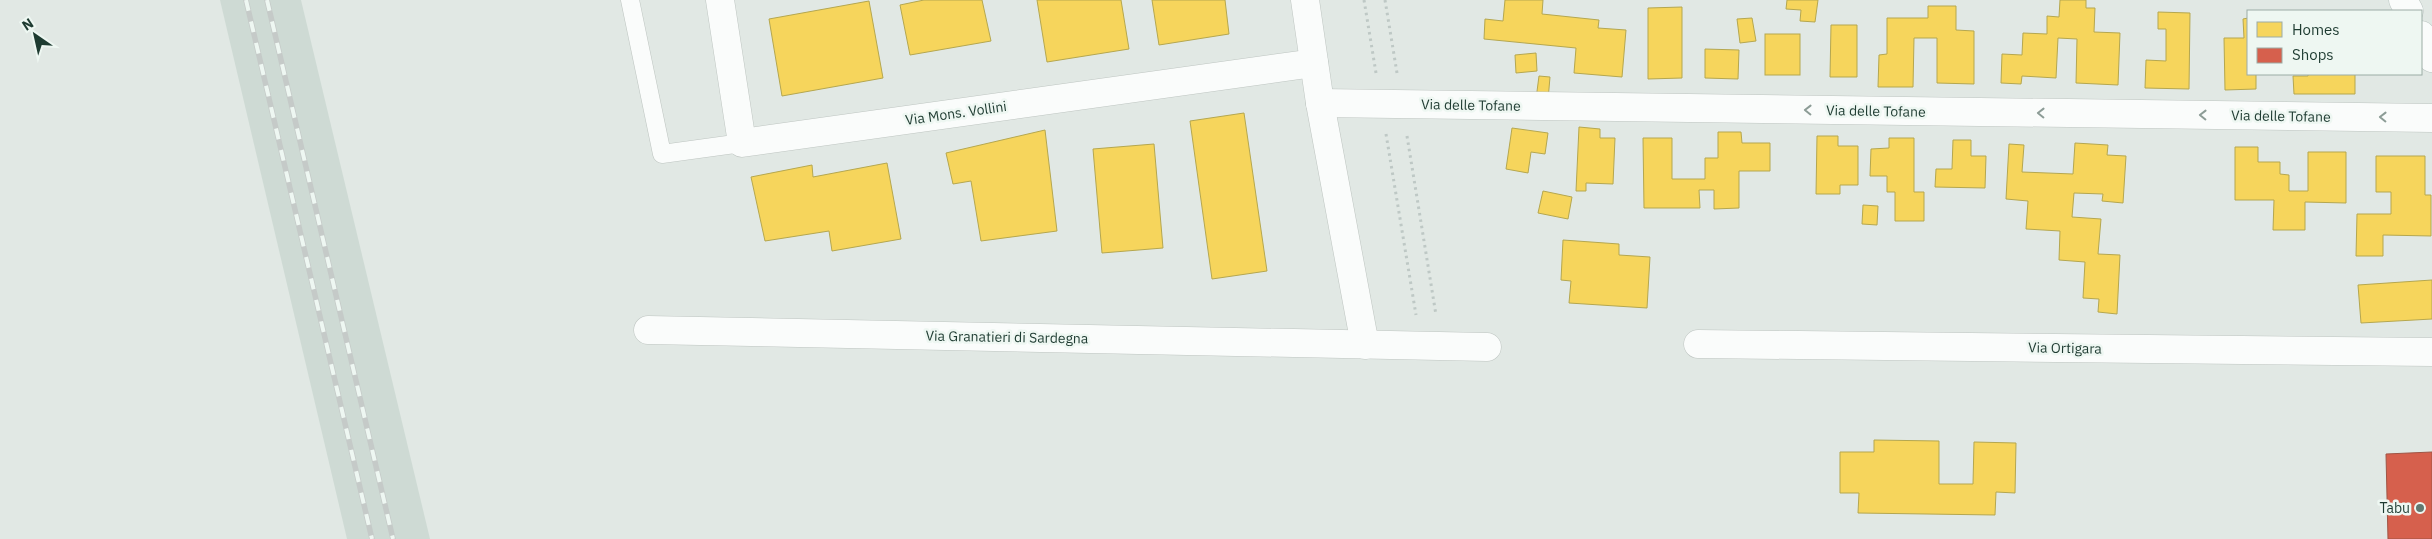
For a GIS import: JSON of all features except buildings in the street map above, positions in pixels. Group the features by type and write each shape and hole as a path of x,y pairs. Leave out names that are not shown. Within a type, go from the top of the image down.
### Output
{"street":[{"path":"720,0 742,143"},
{"path":"1305,0 1320,103 1365,345"},
{"path":"2422,37 2432,58"},
{"name":"Via Mons. Vollini","path":"742,143 1314,63"},
{"name":"Via delle Tofane","path":"1320,103 2432,118"},
{"name":"Via Granatieri di Sardegna","path":"648,330 1486,347"},
{"name":"Via Ortigara","path":"1698,344 2432,352"}],"lane":[{"path":"630,0 662,154 742,143"}],"path":[{"path":"1364,0 1391,104 1431,346"},
{"path":"1385,0 1391,104 1431,346"}],"shaded area":[{"path":"220,0 301,0 430,539 347,539"}],"railway":[{"path":"246,0 372,539"},
{"path":"267,0 393,539"}],"place":[{"name":"Tabu","path":"2420,508"}]}
